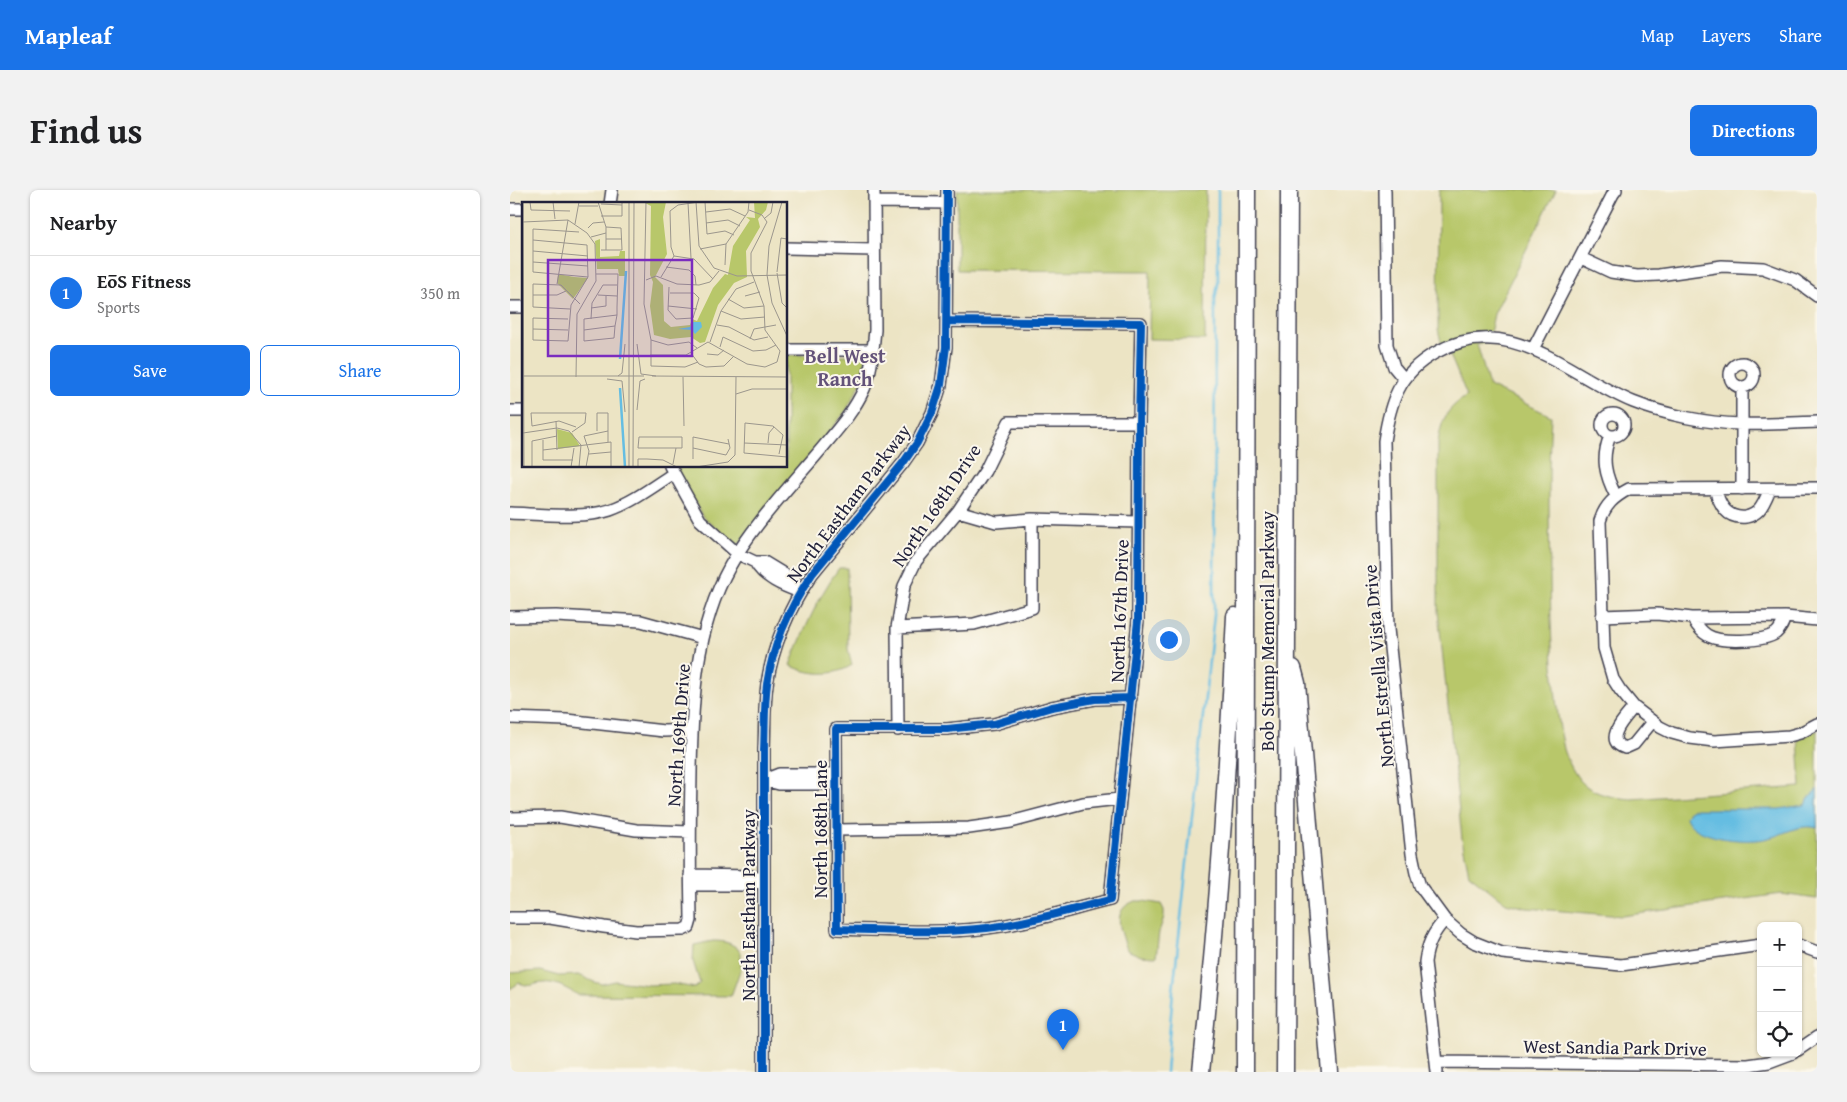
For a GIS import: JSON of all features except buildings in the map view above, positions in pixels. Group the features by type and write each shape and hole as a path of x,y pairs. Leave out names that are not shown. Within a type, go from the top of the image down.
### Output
{"highway":[{"name":"Bob Stump Memorial Parkway","path":"1245,1072 1246,190"},
{"name":"Bob Stump Memorial Parkway","path":"1285,1072 1289,190"},
{"path":"1201,1072 1212,958 1231,701 1238,456 1246,400"},
{"path":"1286,636 1297,683 1330,1072"}],"street":[{"path":"738,554 780,498 850,414 865,387 873,350 874,190"},
{"name":"North Eastham Parkway","path":"764,1072 764,780 767,684 780,635 800,592 812,574 890,480 917,443 932,412 944,367 947,321 947,190"},
{"path":"1385,190 1387,345 1394,367 1404,379"},
{"path":"1533,349 1616,190"},
{"path":"875,202 947,203"},
{"path":"788,248 874,250"},
{"path":"1581,258 1611,272 1637,276 1659,275 1722,266 1763,268 1795,280 1817,296"},
{"name":"North 167th Drive","path":"837,929 953,930 987,928 1021,922 1110,900 1138,620 1141,323 947,321"},
{"name":"North Estrella Vista Drive","path":"1757,946 1638,963 1602,964 1502,953 1474,942 1461,934 1445,920 1425,893 1416,873 1388,629 1384,441 1388,415 1393,399 1404,379 1415,366 1428,356 1459,341 1493,338 1513,341 1533,349 1634,402 1679,416 1741,424 1817,422"},
{"path":"788,350 873,350"},
{"path":"1742,387 1742,489"},
{"name":"North 168th Drive","path":"898,730 897,628 904,586 916,561 958,511 985,471 1009,422 1139,422"},
{"path":"1610,436 1606,445 1605,460 1607,478 1616,496"},
{"path":"510,513 592,514 611,510 632,499 672,470 700,520 738,554 755,562 760,571 786,587 800,592"},
{"path":"1817,488 1629,489 1608,503 1600,521 1604,648 1609,668 1620,690 1634,707 1656,725 1672,733 1690,738 1714,741 1789,736 1800,733 1817,724"},
{"path":"1715,489 1719,503 1727,514 1736,517 1752,516 1758,511 1770,489"},
{"path":"958,511 996,522 1032,520 1138,522"},
{"path":"897,628 946,627 974,624 1032,608 1032,520"},
{"name":"North 169th Drive","path":"510,918 550,918 636,930 683,930 688,927 691,920 690,832 695,682 703,638 714,602 730,566 738,554"},
{"path":"1602,616 1656,614 1692,618 1785,617 1817,620"},
{"path":"510,617 556,616 641,621 703,638"},
{"path":"1692,618 1698,628 1707,636 1719,640 1745,640 1774,635 1780,630 1785,617"},
{"path":"898,730 947,730 994,724 1052,707 1095,700 1131,698"},
{"path":"1634,707 1614,735 1615,743 1625,748 1634,744 1656,725"},
{"path":"510,718 566,720 664,731 692,730"},
{"name":"North 168th Lane","path":"837,929 836,729 898,730"},
{"path":"764,780 779,774 836,779"},
{"path":"837,830 969,828 1011,822 1083,803 1119,799"},
{"path":"510,818 560,817 636,830 690,832"},
{"path":"691,880 752,876 764,881"},
{"path":"1436,1067 1425,962 1432,936 1445,920"},
{"path":"1802,946 1817,952"},
{"path":"1802,1048 1815,1042"},
{"name":"West Sandia Park Drive","path":"1436,1067 1748,1065 1769,1062 1782,1057"}],"green space":[{"path":"957,190 1206,190 1205,340 1149,339 1150,271 957,270"},
{"path":"1439,190 1556,190 1494,314 1488,343 1477,344 1489,386 1551,416 1549,515 1553,662 1560,728 1568,761 1579,779 1590,789 1610,796 1631,799 1801,787 1798,739 1817,730 1817,899 1781,894 1622,916 1527,908 1506,903 1469,874 1462,839 1438,611 1438,442 1446,415 1454,405 1467,396 1448,350 1441,342 1438,329"},
{"path":"788,355 867,355 860,385 846,411 737,546 703,517 673,468 788,468"},
{"path":"839,568 847,568 848,649 852,665 829,673 813,673 790,665 818,603"},
{"path":"1135,901 1161,904 1164,910 1156,957 1141,956 1127,950 1119,921 1122,910"},
{"path":"713,941 728,943 735,946 741,952 741,968 731,996 578,995 552,983 530,985 519,983 510,989 510,973 540,971 559,976 579,975 602,984 615,981 649,985 674,984 695,988 700,983 693,961 694,945"}],"water":[{"path":"1817,789 1817,828 1797,828 1764,839 1733,840 1708,835 1690,824 1686,817 1689,811 1693,809 1779,809 1804,805"}],"waterway":[{"path":"1166,1072 1214,615 1215,299 1218,284 1218,190"}],"cycle path":[{"path":"764,1072 764,750 765,700 770,669 784,626 812,574 903,463 917,443 932,413 941,385 946,347 947,190"},
{"path":"947,321 1141,323 1138,620 1110,900 1033,920 987,928 931,931 837,929 836,729 947,729 994,724 1052,707 1095,699 1131,698"}],"place":[{"name":"EōS Fitness","path":"1063,1050"}],"district":[{"name":"Bell West Ranch","path":"845,366"}]}
